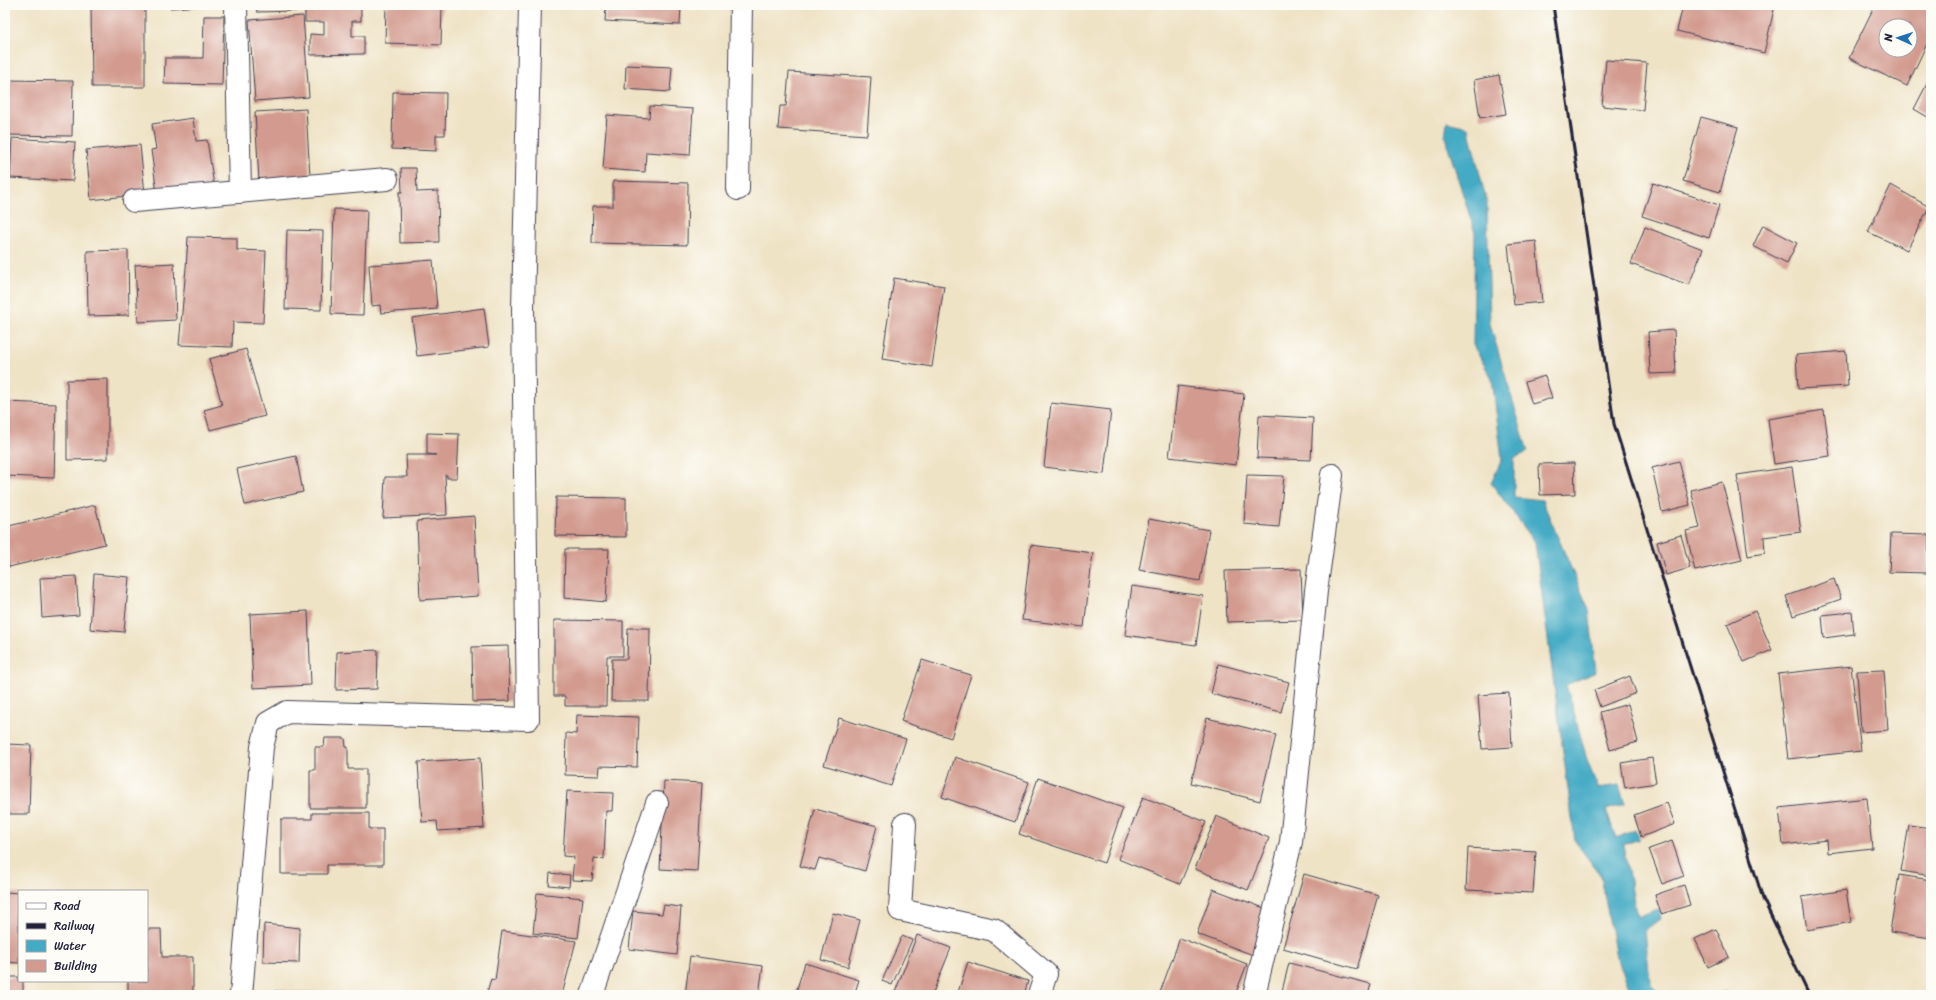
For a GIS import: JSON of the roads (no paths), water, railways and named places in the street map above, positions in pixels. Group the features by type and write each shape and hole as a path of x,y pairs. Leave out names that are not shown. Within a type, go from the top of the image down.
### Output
{"street":[{"path":"236,5 240,192"},
{"path":"240,995 262,747 268,723 286,712 528,719 524,309 530,5"},
{"path":"738,189 742,5"},
{"path":"134,201 387,179"},
{"path":"1254,995 1291,842 1316,592 1332,475"},
{"path":"592,995 657,803"},
{"path":"905,824 900,910 994,930 1046,974 1039,995"}],"water":[{"path":"1447,122 1468,127 1487,203 1490,324 1528,452 1514,458 1514,497 1542,500 1589,610 1596,672 1566,685 1588,763 1598,788 1619,785 1625,804 1606,810 1616,838 1635,830 1639,839 1623,845 1637,917 1658,909 1660,919 1645,930 1650,983 1661,995 1633,995 1616,957 1601,876 1575,841 1535,542 1491,483 1502,459 1492,379 1473,345 1475,233 1445,137"}],"railway":[{"path":"1553,5 1614,424 1763,899 1809,995"}]}
